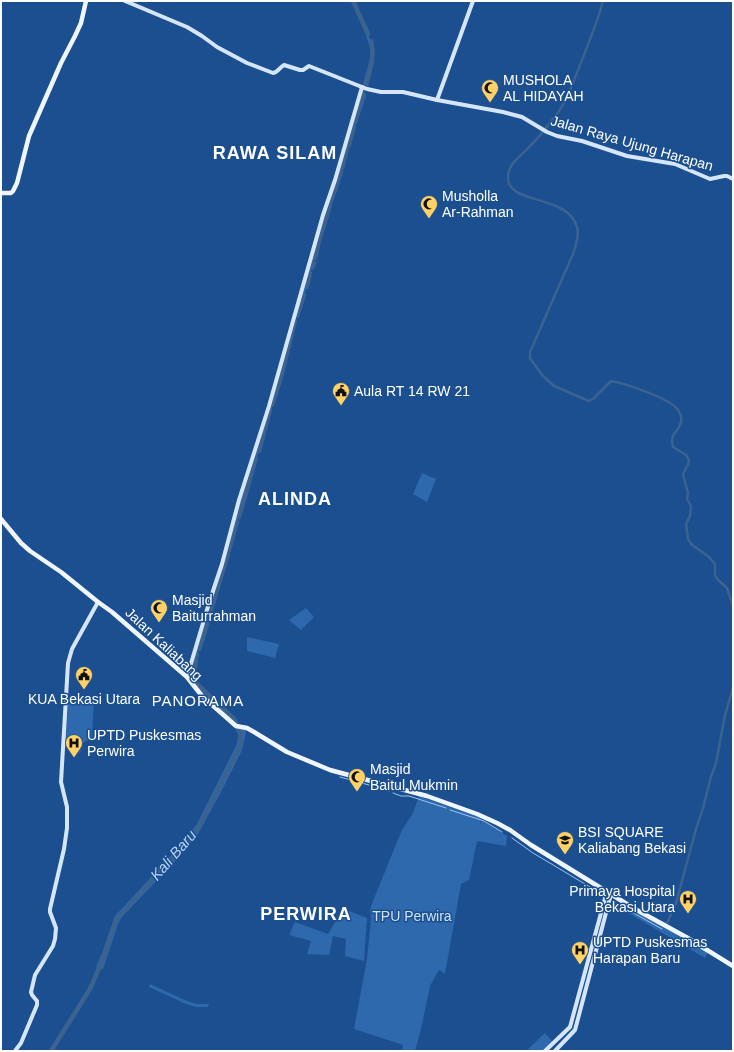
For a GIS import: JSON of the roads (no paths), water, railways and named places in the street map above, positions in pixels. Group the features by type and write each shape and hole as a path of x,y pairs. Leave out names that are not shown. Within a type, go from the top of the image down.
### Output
{"main road":[{"path":"1,193 11,193 14,191 29,136 61,63 81,23 86,1"},
{"name":"Jalan Kaliabang","path":"1,519 21,543 112,612 187,677 202,696 230,719 236,726 254,732 296,756 330,770 427,796 477,814 510,830 608,896 659,922 732,965"},
{"path":"732,965 733,970"}],"street":[{"name":"Jalan Raya Ujung Harapan","path":"125,1 186,27 217,47 273,73 284,65 300,70 303,70 309,66 364,88 381,92 403,92 437,100 504,112 522,117 543,130 557,136 582,141 627,156 675,164 710,180 727,176 733,179"},
{"path":"437,100 472,1"},
{"path":"187,677 222,564 239,500 269,406 323,215 364,88"},
{"path":"15,1051 21,1043 37,1005 37,1001 31,992 35,975 55,939 56,928 50,908 63,854 67,828 67,807 61,782 68,663 72,649 98,602"},
{"path":"555,1051 572,1030 608,896"},
{"path":"545,1051 572,1030"}],"waterway":[{"path":"353,1 368,34"},
{"path":"603,1 592,36 563,104 529,148 513,163 508,173 511,187 527,197 562,209 571,217 578,230 577,241 573,254 530,352 530,358 542,375 554,386 589,401 611,381 637,388 657,396 673,405 678,410 681,414 680,426 673,435 672,442 673,447 686,455 689,460 683,475 688,493 687,499 691,506 690,516 686,524 688,539 692,545 708,556 715,564 715,575 727,588 733,606"},
{"path":"366,85 372,58 371,41"},
{"path":"355,122 364,95"},
{"path":"349,145 354,126"},
{"path":"342,168 347,149"},
{"path":"331,201 341,172"},
{"path":"315,258 330,205"},
{"path":"312,268 314,263"},
{"path":"307,287 310,273"},
{"path":"297,316 304,295"},
{"path":"272,405 281,377 295,321"},
{"path":"259,451 270,410"},
{"path":"239,517 256,458"},
{"path":"229,550 237,522"},
{"path":"211,610 228,554"},
{"path":"202,641 209,617"},
{"path":"199,649 201,645"},
{"name":"Kali Baru","path":"196,661 198,654"},
{"name":"Kali Baru","path":"51,1051 90,989 102,961 116,920 196,831 240,746 241,733 234,719 193,679 196,661"},
{"path":"667,923 676,903 716,763 725,715 733,688"},
{"path":"340,777 369,785"},
{"path":"377,787 389,791"},
{"path":"393,793 401,796 409,796 446,808"},
{"path":"450,810 484,821 502,832"},
{"path":"512,838 533,853 590,887"},
{"path":"596,891 601,894"},
{"path":"612,901 662,929"}],"place":[{"name":"MUSHOLA AL HIDAYAH","path":"490,103"},
{"name":"Musholla Ar-Rahman","path":"429,219"},
{"name":"Aula RT 14 RW 21","path":"341,406"},
{"name":"Masjid Baiturrahman","path":"159,623"},
{"name":"KUA Bekasi Utara","path":"84,690"},
{"name":"UPTD Puskesmas Perwira","path":"74,758"},
{"name":"Masjid Baitul Mukmin","path":"357,792"},
{"name":"BSI SQUARE Kaliabang Bekasi","path":"565,855"},
{"name":"Primaya Hospital Bekasi Utara","path":"688,914"},
{"name":"UPTD Puskesmas Harapan Baru","path":"580,965"}],"district":[{"name":"RAWA SILAM","path":"275,153"},
{"name":"ALINDA","path":"295,499"},
{"name":"PANORAMA","path":"198,700"},
{"name":"PERWIRA","path":"306,914"}],"park label":[{"name":"TPU Perwira","path":"412,916"}]}
